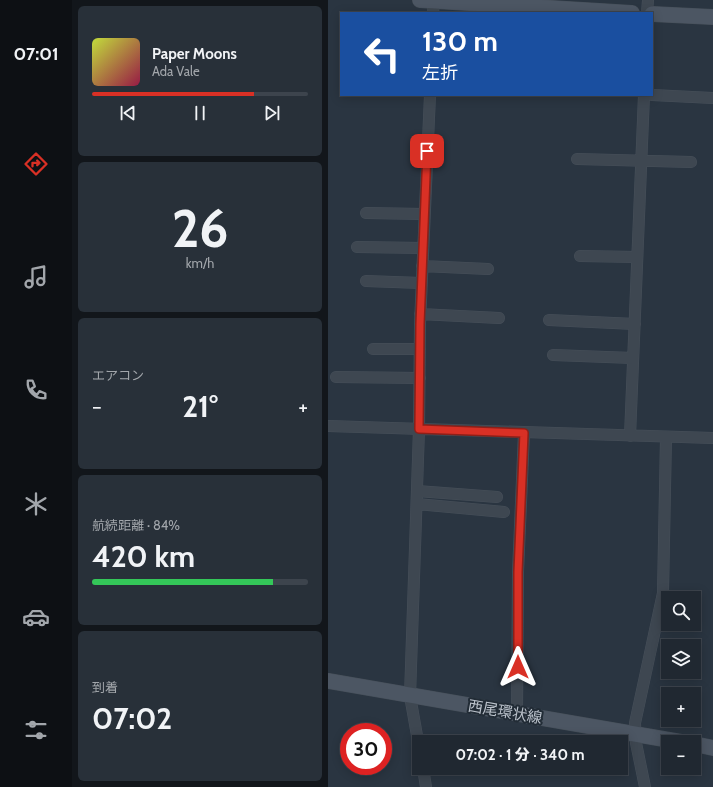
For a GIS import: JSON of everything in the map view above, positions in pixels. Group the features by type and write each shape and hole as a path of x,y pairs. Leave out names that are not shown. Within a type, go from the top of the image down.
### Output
{"main road":[{"path":"420,0 617,12"},
{"path":"653,14 713,17"},
{"name":"西尾環状線","path":"328,681 661,739"},
{"path":"701,745 713,748"}],"street":[{"path":"434,0 434,12"},
{"path":"647,12 648,0"},
{"path":"653,95 713,98"},
{"path":"417,735 410,696 419,429 421,283 430,96"},
{"path":"630,436 644,96"},
{"path":"577,159 691,162"},
{"path":"366,214 424,214"},
{"path":"358,247 423,248"},
{"path":"580,256 638,257"},
{"path":"422,266 488,269"},
{"path":"366,281 421,283"},
{"path":"420,314 500,318"},
{"path":"549,320 635,324"},
{"path":"373,349 420,349"},
{"path":"553,355 633,358"},
{"path":"336,377 420,378"},
{"path":"328,426 713,438"},
{"path":"517,714 518,572 524,433"},
{"path":"645,787 635,734 635,723 663,593 666,437"},
{"path":"417,491 497,497"},
{"path":"417,504 504,512"},
{"path":"424,775 426,787"}],"route":[{"path":"427,151 420,324 419,429 524,433 518,572 518,667"}]}
